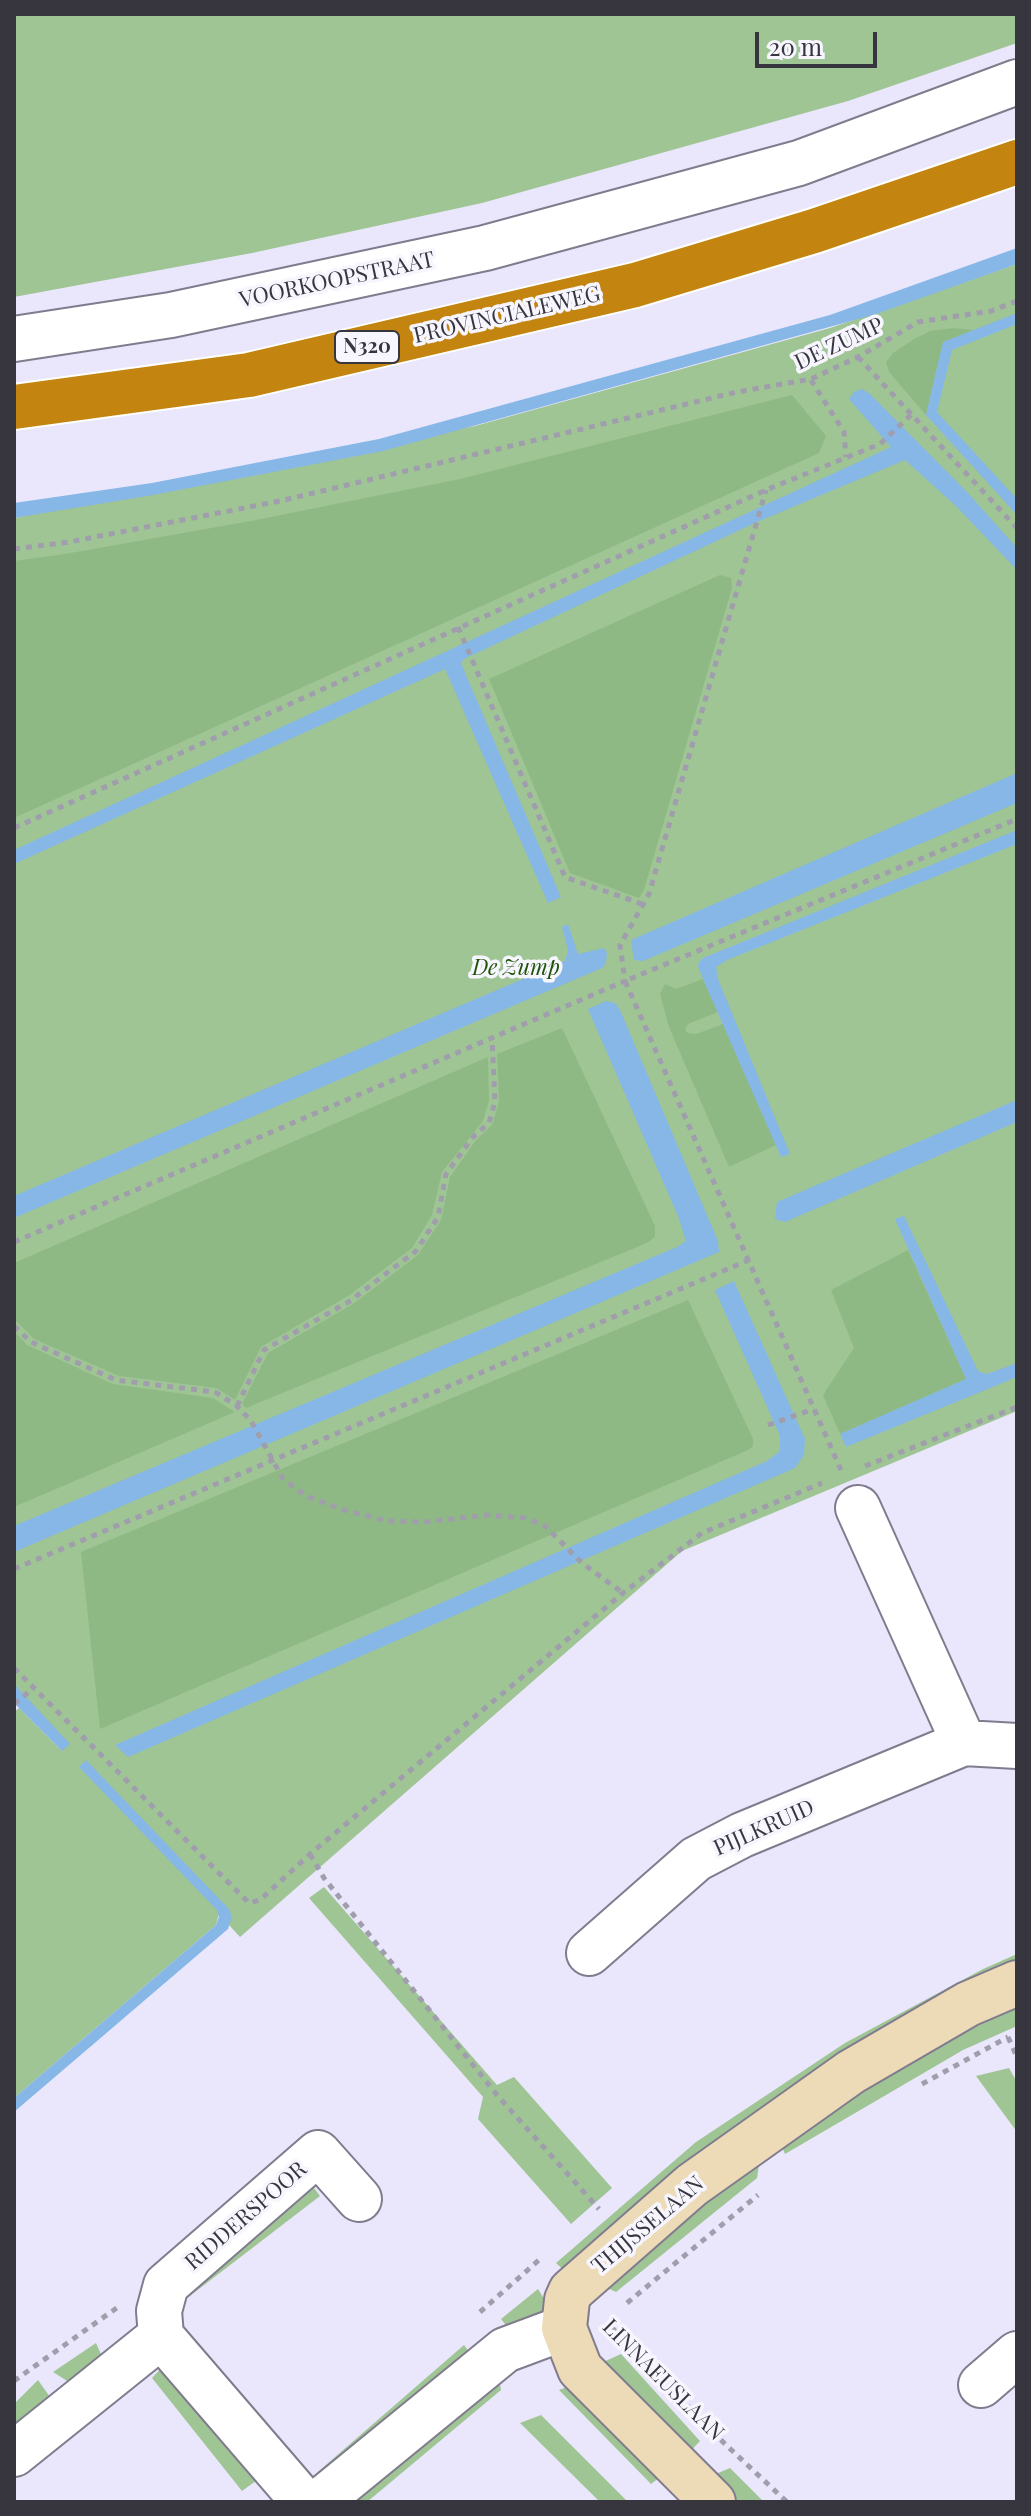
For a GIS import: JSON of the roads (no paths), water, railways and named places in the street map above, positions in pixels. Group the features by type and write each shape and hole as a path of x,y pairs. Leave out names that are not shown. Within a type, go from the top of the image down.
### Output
{"highway":[{"name":"PROVINCIALEWEG","path":"14,407 249,375 635,285 814,231 1017,162"}],"street":[{"name":"VOORKOOPSTRAAT","path":"14,339 171,315 485,248 799,163 1017,82"},
{"path":"847,1483 964,1743"},
{"name":"PIJLKRUID","path":"589,1953 696,1859 742,1835 964,1743 1017,1746"},
{"name":"THIJSSELAAN","path":"319,2502 505,2350 578,2322 692,2185 851,2072 968,2004 1017,1983"},
{"name":"RIDDERSPOOR","path":"161,2336 159,2311 166,2285 318,2153 359,2199"},
{"name":"LINNAEUSLAAN","path":"578,2322 580,2369 713,2502"},
{"path":"14,2454 161,2336 304,2502"},
{"path":"981,2385 1017,2354"}],"water":[{"path":"1017,248 1017,264 876,314 383,451 14,518 14,503 152,483 379,439 830,315"},
{"path":"1017,313 1017,324 952,350 937,412 1017,499 1017,515 926,415 943,342"},
{"path":"862,389 967,492 1017,548 1017,570 956,506 905,460 757,522 466,658 461,662 463,668 561,897 548,903 445,669 14,864 14,850 891,447 849,399 854,392"},
{"path":"1017,773 1017,803 643,961 634,960 631,940"},
{"path":"1017,830 1017,844 716,967 718,979 790,1154 781,1157 703,979 699,962"},
{"path":"568,924 578,954 604,948 606,963 602,968 14,1218 14,1196 565,961 568,951 562,927"},
{"path":"606,1001 615,1003 620,1010 718,1241 719,1252 14,1552 14,1526 686,1241 588,1009"},
{"path":"1017,1100 1017,1122 785,1222 775,1219 777,1202"},
{"path":"904,1216 978,1371 987,1374 1017,1363 1017,1377 846,1447 840,1434 966,1379 895,1219"},
{"path":"734,1281 805,1439 804,1455 795,1468 128,1757 115,1745 767,1461 780,1451 780,1436 715,1290"},
{"path":"14,1684 70,1744 62,1751 14,1703"},
{"path":"86,1760 228,1908 232,1917 228,1929 14,2112 14,2098 216,1925 219,1917 217,1910 79,1767"}],"park label":[{"name":"De Zump","path":"516,968"}]}
